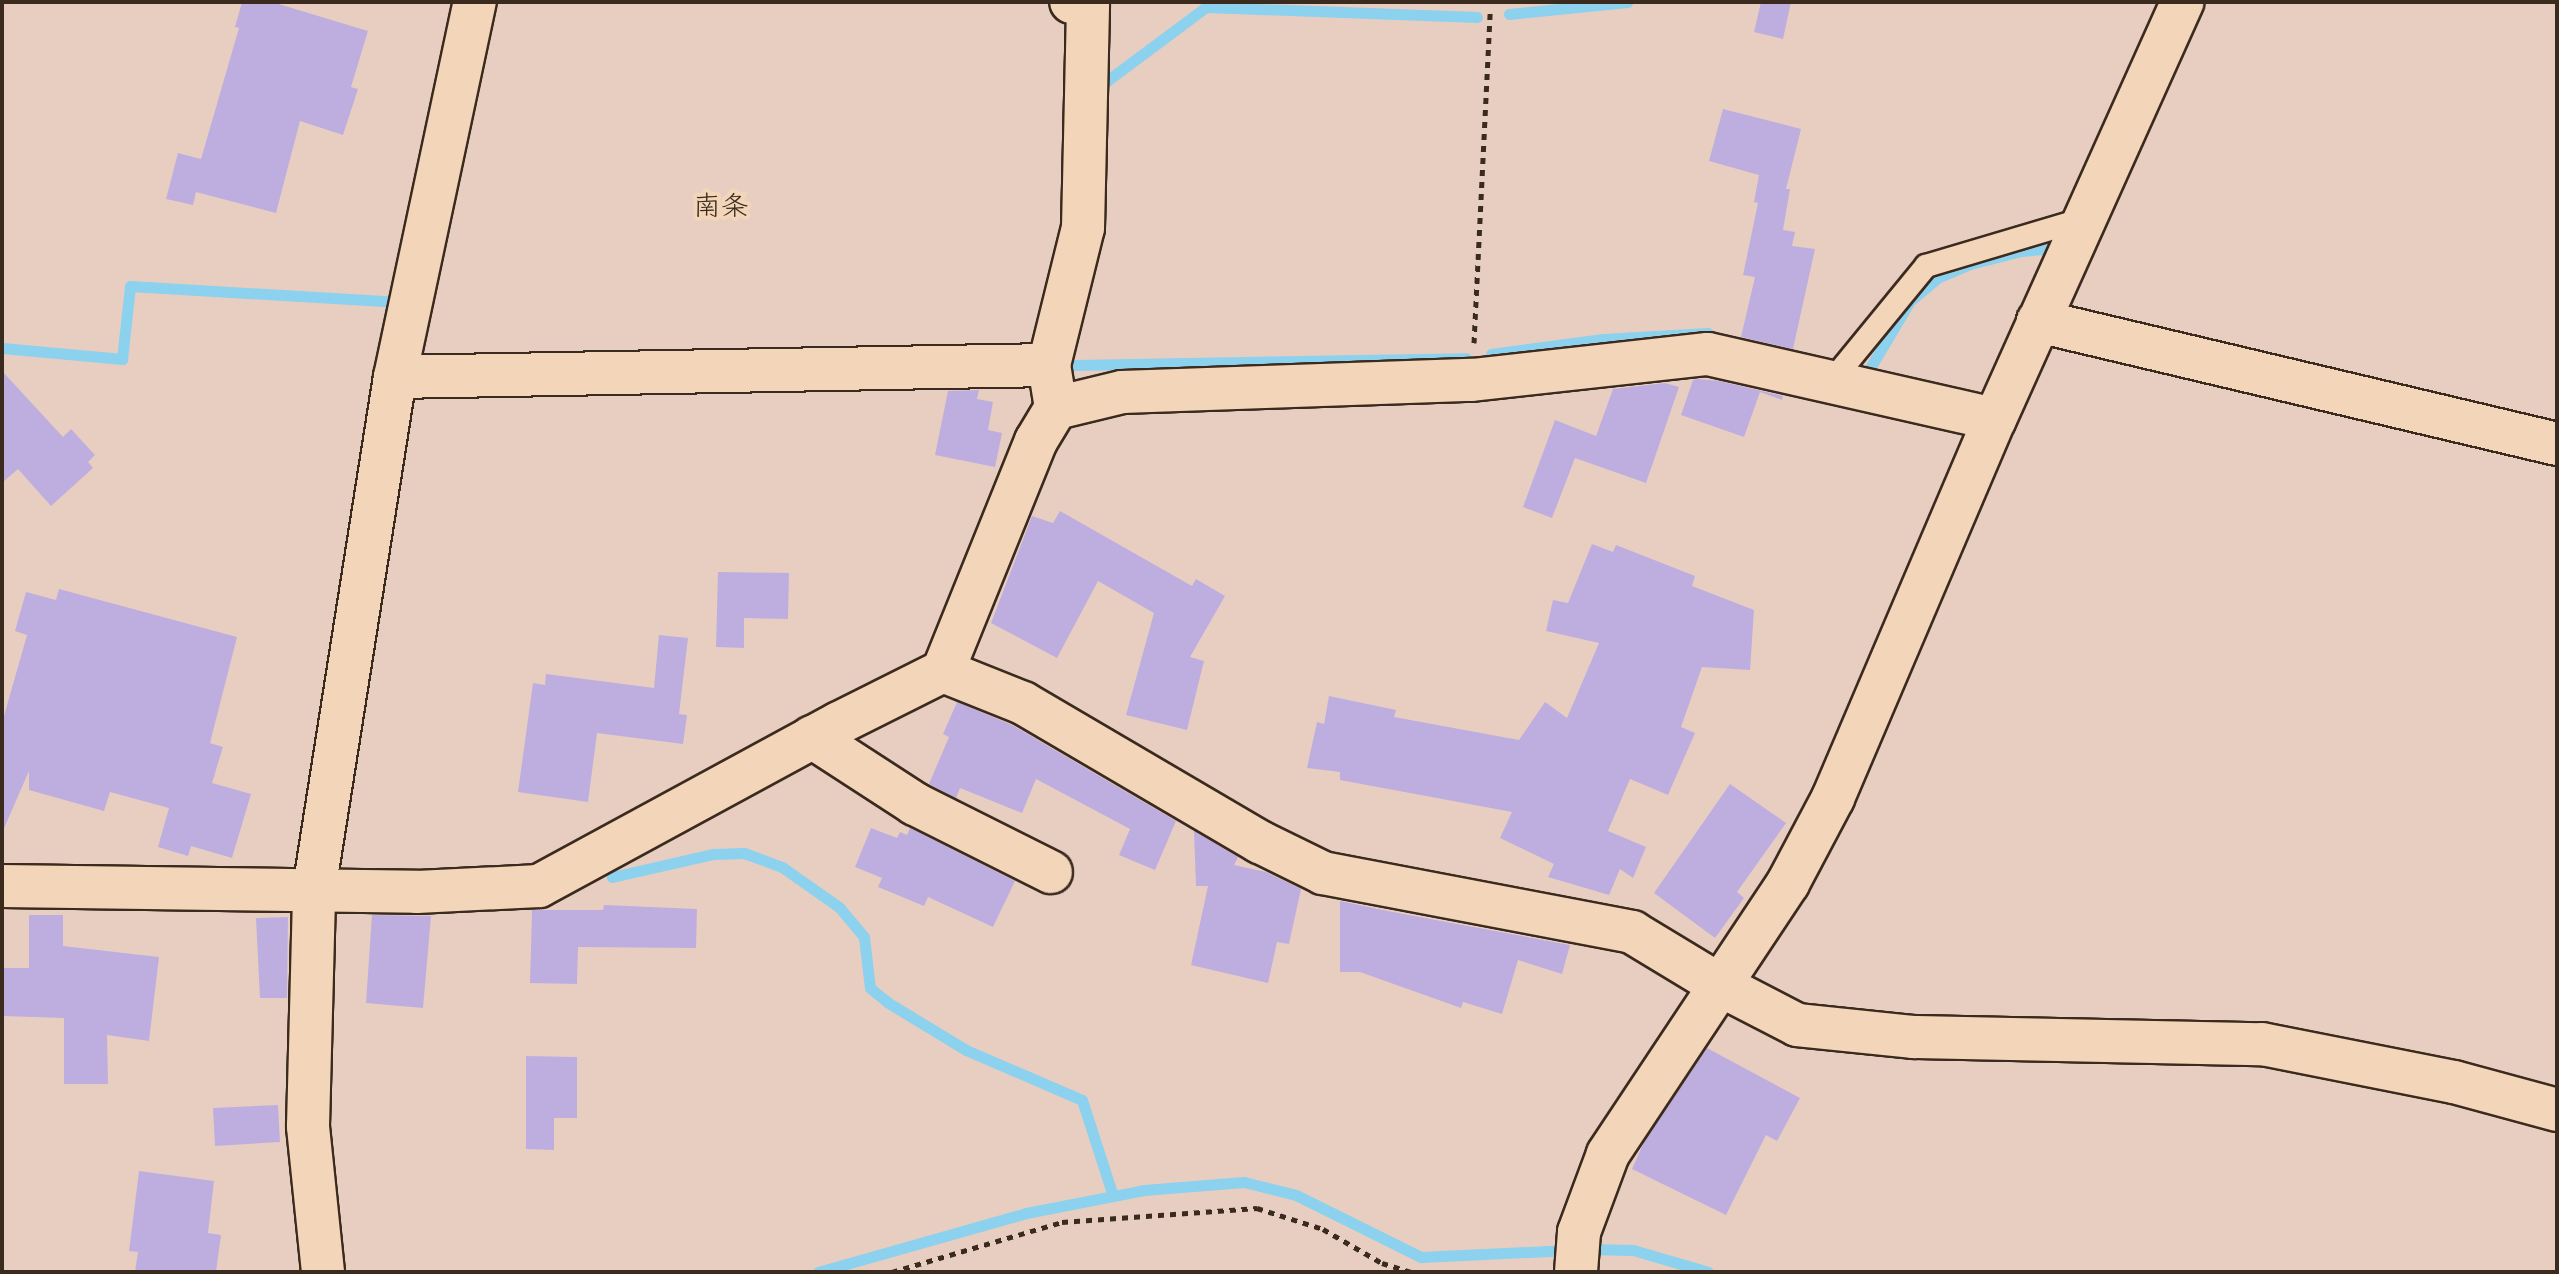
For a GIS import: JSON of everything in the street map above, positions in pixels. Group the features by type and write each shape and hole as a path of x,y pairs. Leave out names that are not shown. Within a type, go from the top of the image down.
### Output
{"street":[{"path":"323,1272 308,1126 314,890 395,377 475,2"},
{"path":"1577,1252 1608,1154 1718,984 1788,883 1833,798 1995,419 2182,2"},
{"path":"2,886 417,892 539,886 812,737 943,671 1036,441 1056,408 1049,365 1083,228 1083,3"},
{"path":"2038,321 2557,444"},
{"path":"1056,408 1122,392 1472,380 1708,354 1995,419"},
{"path":"395,377 1049,365"},
{"path":"943,671 1023,703 1260,842 1323,873 1632,932 1718,984 1797,1025 1914,1037 2262,1044 2454,1082 2557,1110"},
{"path":"812,737 915,804 1051,872"}],"lane":[{"path":"1831,382 1926,266 2084,219"}],"path":[{"path":"1472,380 1490,13"},
{"path":"892,1272 1062,1222 1257,1208 1323,1229 1382,1263 1412,1272"},
{"path":"1629,1272 1650,1272"}],"building":[{"path":"242,2 272,2 368,31 351,87 358,89 343,135 300,121 276,213 196,192 193,205 166,199 178,153 201,159 239,28 235,27"},
{"path":"1761,2 1791,2 1783,39 1754,32"},
{"path":"1723,109 1801,129 1786,189 1790,189 1783,230 1795,232 1792,246 1815,249 1793,349 1741,337 1755,277 1743,275 1758,203 1754,202 1759,175 1709,161"},
{"path":"2,371 63,437 71,429 95,455 88,462 93,468 51,506 18,469 2,483"},
{"path":"1693,380 1783,396 1782,400 1760,392 1744,437 1681,415"},
{"path":"1665,383 1679,387 1646,483 1575,458 1552,518 1523,507 1555,420 1596,436 1613,389"},
{"path":"979,390 977,399 993,402 988,430 1002,433 995,467 935,455 948,391"},
{"path":"1060,511 1192,586 1196,579 1225,596 1190,657 1204,661 1187,730 1126,715 1154,613 1098,581 1057,658 991,623 1032,516 1053,523"},
{"path":"1592,544 1613,552 1616,545 1695,576 1692,586 1754,610 1750,670 1702,667 1681,727 1695,733 1668,795 1630,779 1608,831 1646,847 1633,878 1620,869 1609,895 1548,877 1554,864 1500,838 1512,812 1340,780 1340,772 1307,768 1317,722 1324,724 1329,696 1396,710 1394,717 1519,740 1545,702 1567,718 1599,643 1546,631 1553,600 1568,603"},
{"path":"718,572 789,573 788,619 744,618 744,648 716,647"},
{"path":"59,589 237,637 210,743 223,747 212,783 251,794 232,858 191,846 188,856 158,847 169,808 110,792 104,811 29,790 29,771 2,833 2,723 27,635 15,631 26,592 56,600"},
{"path":"659,635 688,638 679,714 687,715 683,744 597,733 588,802 518,792 533,683 545,685 546,674 654,688"},
{"path":"957,702 1012,725 1176,821 1155,870 1119,855 1130,829 1036,779 1022,813 960,788 956,798 929,784 949,737 943,734"},
{"path":"1730,784 1786,823 1737,892 1744,898 1715,938 1654,893"},
{"path":"871,828 897,838 900,832 907,835 910,828 1015,881 993,927 928,897 924,906 878,887 882,878 855,867"},
{"path":"1194,831 1238,857 1234,865 1266,872 1301,889 1289,944 1277,942 1268,983 1191,965 1208,886 1196,886"},
{"path":"1340,901 1570,945 1562,974 1518,960 1502,1014 1463,1002 1461,1008 1360,972 1340,972"},
{"path":"604,905 697,909 696,948 578,947 577,984 530,983 532,910 603,910"},
{"path":"29,915 63,915 63,946 159,957 149,1041 107,1035 108,1084 64,1084 64,1018 2,1016 2,968 29,968"},
{"path":"372,915 431,916 423,1008 366,1003"},
{"path":"288,917 287,998 260,998 256,918"},
{"path":"1707,1048 1800,1098 1777,1141 1766,1135 1726,1215 1632,1169 1644,1142"},
{"path":"526,1056 577,1057 577,1118 554,1118 554,1150 526,1149"},
{"path":"278,1105 280,1142 215,1146 213,1108"},
{"path":"139,1171 214,1181 208,1233 221,1235 216,1272 135,1272 138,1252 129,1251"}],"waterway":[{"path":"1509,14 1627,2"},
{"path":"1100,86 1206,7 1477,17"},
{"path":"1870,368 1910,301 1937,278 1970,264 2021,251 2046,249"},
{"path":"2,348 122,359 130,286 397,302"},
{"path":"1491,354 1603,339 1708,333"},
{"path":"1074,365 1466,358"},
{"path":"612,877 713,854 744,853 782,867 839,907 864,937 870,988 887,1002 966,1050 1082,1100 1113,1196"},
{"path":"818,1272 1026,1213 1144,1190 1244,1182 1296,1195 1421,1257 1570,1250"},
{"path":"1587,1249 1633,1250 1708,1272"}],"district":[{"name":"南条","path":"721,207"}]}
